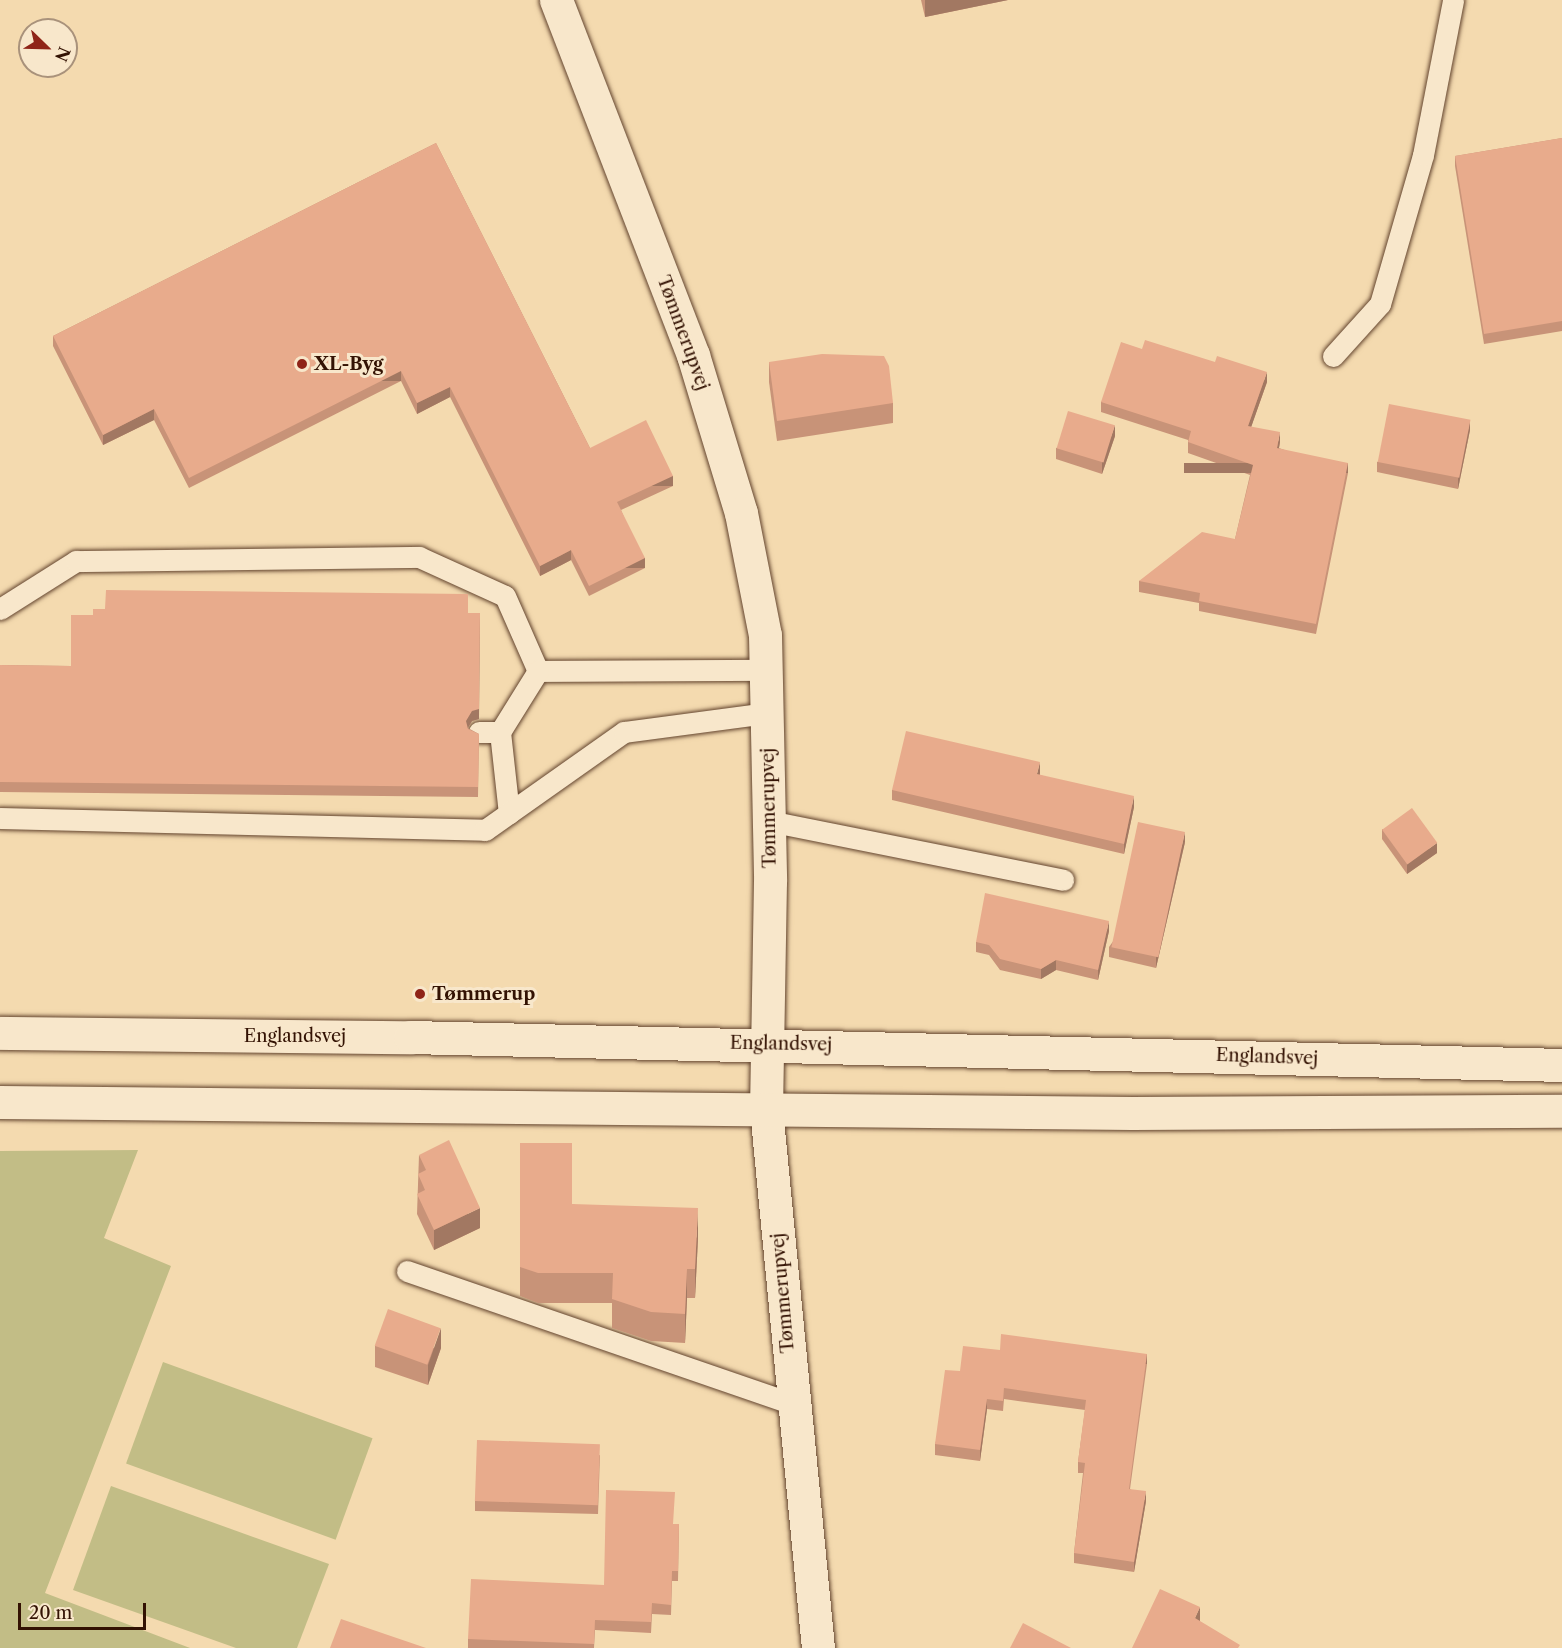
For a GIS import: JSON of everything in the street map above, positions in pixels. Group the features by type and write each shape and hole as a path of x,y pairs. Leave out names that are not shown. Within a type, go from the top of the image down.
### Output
{"main road":[{"name":"Tømmerupvej","path":"556,0 693,355 741,513 765,635 769,820 766,1109 818,1648"},
{"name":"Englandsvej","path":"0,1033 768,1044 1562,1065"},
{"path":"0,1102 1132,1113 1562,1111"}],"lane":[{"path":"1334,356 1380,304 1424,155 1453,0"},
{"path":"0,609 76,561 419,557 505,596 538,670"},
{"path":"538,670 766,670"},
{"path":"509,814 489,732 538,670"},
{"path":"0,818 485,830 624,732 767,713"},
{"path":"769,820 1063,880"},
{"path":"407,1271 793,1404"}],"shaded area":[{"path":"138,1150 104,1238 171,1266 45,1593 190,1648 0,1648 0,1151"},
{"path":"163,1362 373,1438 336,1540 126,1463"},
{"path":"111,1486 329,1564 297,1648 236,1648 73,1590"}],"building":[{"path":"1562,138 1562,321 1484,334 1455,156"},
{"name":"XL-Byg","path":"436,143 590,448 646,420 673,476 617,502 645,558 589,586 571,550 540,566 450,387 417,403 401,371 189,478 154,409 103,435 53,336"},
{"path":"1145,340 1215,362 1217,356 1267,372 1248,426 1280,432 1277,448 1348,463 1316,624 1199,601 1200,593 1139,581 1202,532 1235,539 1253,465 1188,442 1191,431 1101,402 1121,342 1142,349"},
{"path":"822,354 884,356 889,366 893,403 777,421 769,362"},
{"path":"1389,404 1470,420 1459,478 1378,462"},
{"path":"1068,411 1115,425 1103,463 1057,448"},
{"path":"106,590 468,594 468,613 480,613 479,709 472,711 466,721 468,729 479,734 478,787 0,782 0,665 71,666 71,615 93,615 93,609 105,609"},
{"path":"906,731 1040,762 1037,774 1134,796 1124,844 892,790"},
{"path":"1412,808 1437,843 1407,865 1382,830"},
{"path":"1138,822 1185,832 1158,957 1111,947"},
{"path":"985,893 1109,921 1098,970 1056,960 1041,969 1000,959 989,945 976,942"},
{"path":"449,1140 480,1208 434,1230 417,1194 425,1190 418,1174 426,1170 419,1155"},
{"path":"520,1143 572,1143 572,1204 698,1208 695,1269 687,1269 685,1314 651,1312 612,1299 613,1273 538,1273 520,1267"},
{"path":"388,1309 441,1328 427,1365 375,1346"},
{"path":"1001,1334 1147,1354 1129,1489 1146,1491 1134,1562 1074,1553 1085,1463 1078,1462 1086,1400 1004,1388 1003,1401 987,1399 980,1450 935,1444 945,1370 960,1371 963,1346 1000,1350"},
{"path":"477,1440 600,1444 598,1505 475,1501"},
{"path":"606,1490 675,1492 673,1524 679,1524 678,1571 672,1571 671,1605 652,1603 651,1622 595,1620 594,1644 468,1639 471,1579 604,1585"},
{"path":"1160,1589 1200,1607 1195,1618 1240,1645 1238,1648 1132,1648"},
{"path":"341,1619 426,1648 330,1648"},
{"path":"1023,1623 1071,1648 1010,1648"}],"place":[{"name":"XL-Byg","path":"302,364"},
{"name":"Tømmerup","path":"420,994"}]}
